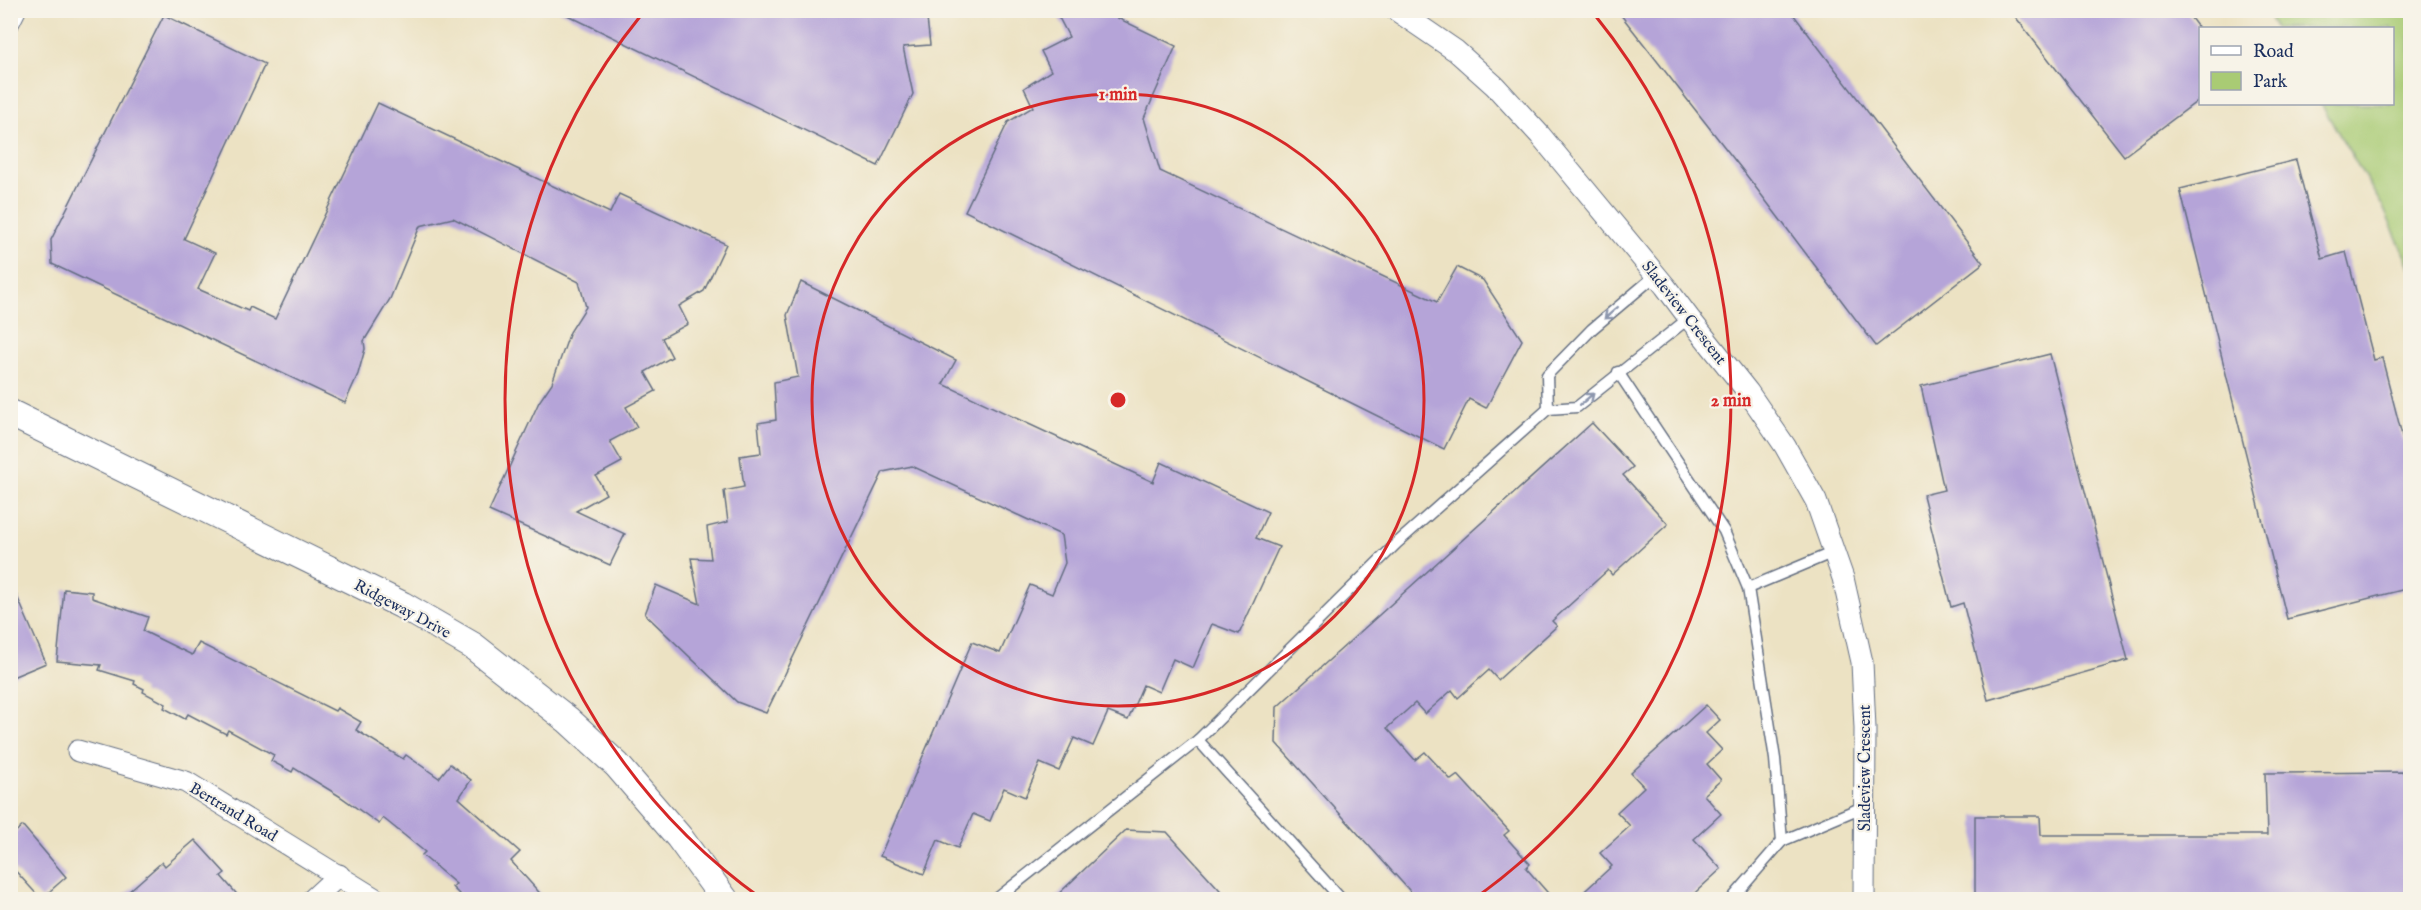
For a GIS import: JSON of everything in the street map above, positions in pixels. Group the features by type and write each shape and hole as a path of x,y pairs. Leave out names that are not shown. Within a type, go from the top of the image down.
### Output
{"street":[{"path":"10,20 15,10"},
{"name":"Sladeview Crescent","path":"1396,10 1456,51 1495,86 1540,135 1656,274 1748,392 1785,446 1816,501 1843,578 1862,662 1865,729 1864,900"},
{"name":"Ridgeway Drive","path":"10,413 402,605 473,646 568,720 617,765 679,837 725,900"},
{"name":"Bertrand Road","path":"78,751 186,782 339,874 377,900"},
{"path":"312,900 339,874"}],"lane":[{"path":"1548,409 1547,375 1592,329 1656,274"},
{"path":"995,900 1198,740 1397,543 1548,409 1577,407 1618,372 1689,318"},
{"path":"1618,372 1724,531 1748,588 1775,759 1782,841"},
{"path":"1748,588 1834,552"},
{"path":"1198,740 1342,900"},
{"path":"1731,900 1782,841 1865,806"}],"green space":[{"path":"2265,11 2410,11 2410,268 2383,207 2322,105 2394,105 2394,27 2275,27"}],"building":[{"path":"557,10 926,10 930,45 903,47 913,94 878,166"},
{"path":"1055,10 1101,10 1176,46 1144,118 1160,171 1437,302 1457,267 1483,280 1522,340 1486,408 1469,399 1444,449 965,211 1008,122 1033,107 1024,88 1051,71 1041,51 1069,37"},
{"path":"1617,10 1790,10 1983,263 1876,346"},
{"path":"2010,10 2185,10 2199,29 2199,100 2124,156"},
{"path":"164,15 265,64 184,239 215,253 198,289 248,311 250,307 275,319 378,103 610,213 619,194 726,244 704,291 679,306 688,324 662,338 672,357 645,372 656,391 626,407 637,427 610,441 622,462 596,476 606,494 576,511 625,534 610,565 489,511 539,402 552,383 570,332 586,307 579,282 453,218 420,226 390,299 364,341 365,349 358,374 345,403 52,264 51,240"},
{"path":"2296,160 2322,259 2346,252 2374,360 2382,358 2410,466 2410,588 2287,619 2180,189"},
{"path":"801,282 956,360 943,384 1153,482 1161,462 1268,512 1256,538 1279,547 1239,634 1212,624 1193,668 1173,659 1159,692 1143,685 1128,720 1108,712 1093,746 1074,738 1059,771 1040,763 1025,797 1004,788 990,821 973,814 958,848 938,840 924,874 880,856 972,642 1000,653 1030,585 1052,594 1065,563 1061,535 912,466 883,472 766,713 737,702 645,614 656,585 700,604 691,558 711,559 707,527 728,522 724,491 744,487 740,456 761,453 758,423 776,420 774,382 798,377 787,315"},
{"path":"2050,354 2128,660 1988,700 1963,603 1951,607 1923,495 1944,490 1921,386"},
{"path":"1592,423 1633,467 1623,475 1668,524 1612,575 1608,570 1552,621 1557,626 1498,680 1489,670 1458,698 1452,690 1425,714 1415,703 1387,728 1415,760 1425,752 1451,780 1458,775 1509,831 1504,835 1530,864 1526,868 1554,900 1418,900 1276,743 1277,707"},
{"path":"10,580 46,663 10,678"},
{"path":"64,589 92,592 92,598 148,617 143,631 192,655 199,643 335,711 337,708 361,722 356,730 403,759 406,755 439,778 450,764 471,780 459,798 520,852 511,861 546,900 465,900 452,887 456,884 422,855 425,852 383,818 379,824 294,768 292,772 271,761 274,755 228,730 226,734 188,714 185,719 164,708 166,704 143,692 144,689 134,684 135,681 99,670 101,665 57,661"},
{"path":"1706,705 1720,720 1706,733 1722,750 1707,764 1721,780 1704,795 1721,814 1694,839 1721,869 1687,900 1575,900 1612,866 1600,853 1630,826 1617,812 1644,787 1631,773"},
{"path":"2410,772 2410,900 1975,900 1975,816 2040,816 2041,835 2267,835 2265,773"},
{"path":"23,826 66,877 41,899 10,865 10,836"},
{"path":"1126,830 1167,832 1229,900 1052,900"},
{"path":"195,840 225,873 221,876 242,900 119,900 162,862 165,866"}]}
